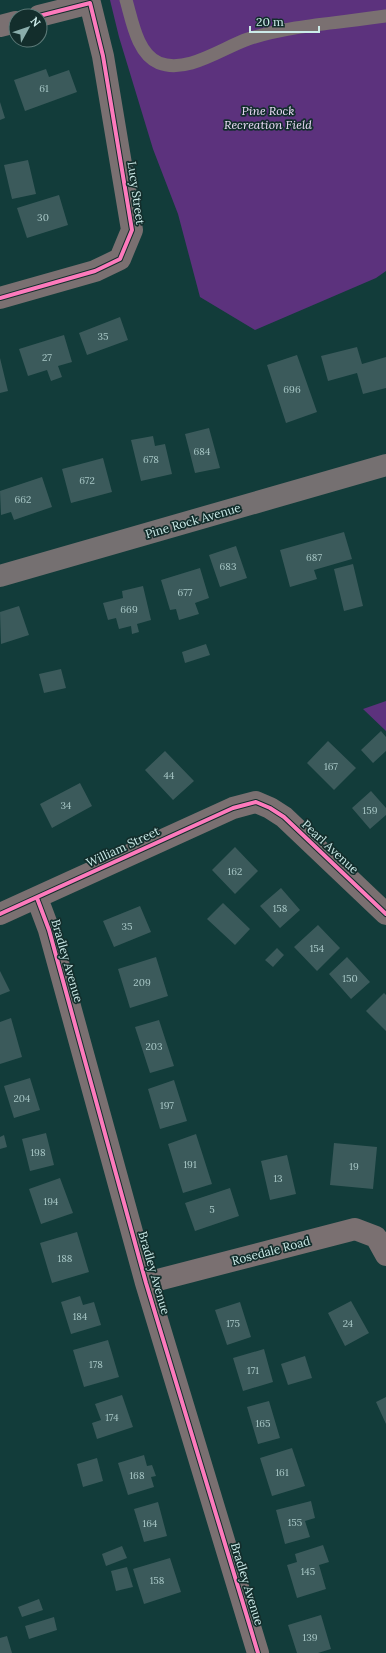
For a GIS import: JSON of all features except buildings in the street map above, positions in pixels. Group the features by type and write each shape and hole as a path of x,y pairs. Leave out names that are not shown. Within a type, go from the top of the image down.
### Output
{"street":[{"path":"48,14 92,2"},
{"name":"Lucy Street","path":"0,298 95,271 120,259 132,230 103,56 92,2"},
{"name":"Pine Rock Avenue","path":"0,576 386,465"},
{"name":"William Street","path":"0,914 233,808 256,802"},
{"name":"Pearl Avenue","path":"256,802 270,808 284,817 386,914"},
{"name":"Bradley Avenue","path":"37,898 49,930 146,1283 258,1653"},
{"name":"Rosedale Road","path":"146,1283 355,1229 376,1237 386,1255"}],"lane":[{"path":"126,0 136,34 146,52 158,63 173,66 191,64 248,40 281,31 318,24 386,16"}],"green space":[{"name":"Pine Rock Recreation Field","path":"110,0 386,0 386,271 376,278 255,330 200,297 178,214 153,149 119,37"},
{"path":"386,701 386,731 363,709"}],"cycle path":[{"path":"0,298 95,271 120,259 132,230 103,56 90,3 48,14"},
{"path":"0,914 233,808 256,802 270,808 284,817 386,914"},
{"path":"37,898 49,930 146,1283 258,1653"}]}
